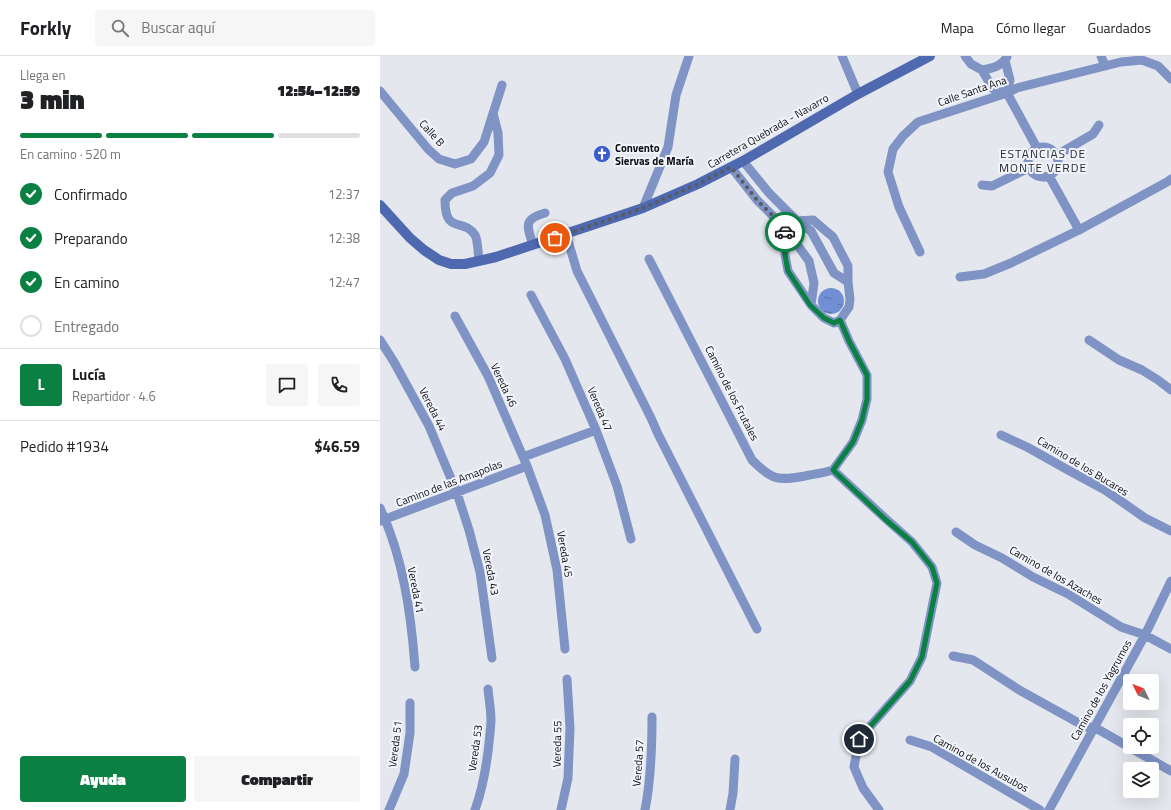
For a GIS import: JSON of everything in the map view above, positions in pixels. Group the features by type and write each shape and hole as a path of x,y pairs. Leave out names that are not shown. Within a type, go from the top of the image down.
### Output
{"street":[{"path":"643,208 668,147 676,95 689,56"},
{"path":"842,56 858,94"},
{"name":"Carretera Quebrada - Navarro","path":"380,205 410,238 439,260 451,264 466,264 496,257 643,208 698,184 743,161 858,94 930,56"},
{"path":"965,56 971,64 982,70 993,89 1007,94"},
{"path":"1101,56 1105,66"},
{"path":"982,70 997,67 1006,58"},
{"path":"1006,58 1010,80 1007,94 1037,148"},
{"name":"Calle Santa Ana","path":"920,252 898,207 888,172 893,149 903,136 918,122 1007,94 1017,88 1121,62 1142,60 1158,66 1171,78"},
{"name":"Calle B","path":"380,91 428,149 440,159 455,164 470,159 484,142 502,85"},
{"path":"479,260 476,236 470,229 456,224 448,219 445,210 445,200 452,193 473,186 490,173 498,155 498,133 493,112"},
{"path":"1057,156 1093,134 1099,125"},
{"path":"1043,146 1054,150 1057,156 1059,162 1058,167 1049,176 1037,176 1032,173 1027,162 1028,156 1032,151 1043,146"},
{"path":"743,161 769,193 797,221 811,231 834,273 848,282"},
{"path":"731,167 757,200 785,228 809,261 814,283 810,305"},
{"path":"982,184 992,186 1029,168"},
{"path":"1049,176 1079,230"},
{"path":"960,277 984,274 1079,230 1171,179"},
{"path":"533,245 529,230 530,219 534,216 545,213"},
{"path":"785,228 785,255 788,271 810,305 824,318 834,323 840,320 849,308 850,299 848,266 833,237 813,220 797,221"},
{"path":"566,234 577,271 756,629"},
{"name":"Camino de los Frutales","path":"649,259 752,460 764,472 779,479 790,479 833,470"},
{"name":"Vereda 47","path":"531,295 565,359 596,430 617,486 631,539"},
{"name":"Vereda 46","path":"455,316 488,376 525,462"},
{"path":"840,320 867,375 867,399 862,420 853,442 833,470 886,520 912,542 932,567 937,583 922,657 910,681 859,739 854,767 863,788 879,810"},
{"name":"Vereda 44","path":"380,340 394,362 429,426 457,493"},
{"path":"1089,340 1119,360 1142,370 1171,390"},
{"name":"Camino de las Amapolas","path":"383,520 457,493 596,430"},
{"name":"Camino de los Bucares","path":"1001,435 1027,446 1105,490 1145,518 1171,531"},
{"name":"Vereda 45","path":"525,462 547,523 557,570 566,649"},
{"name":"Vereda 43","path":"457,493 480,572 492,658"},
{"name":"Vereda 41","path":"380,508 402,572 413,636 415,667"},
{"name":"Camino de los Azaches","path":"956,532 975,545 1002,558 1033,577 1068,594 1121,627 1145,635"},
{"name":"Camino de los Yagrumos","path":"1049,810 1145,635 1171,581"},
{"path":"1145,635 1171,649"},
{"path":"953,656 973,660 1021,691 1086,727 1094,727 1171,771"},
{"name":"Vereda 55","path":"561,810 568,778 570,728 567,679"},
{"name":"Vereda 53","path":"474,810 479,798 488,751 491,719 488,689"},
{"name":"Vereda 51","path":"389,810 404,774 410,733 410,703"},
{"name":"Vereda 57","path":"645,810 648,795 652,744 652,716"},
{"name":"Camino de los Ausubos","path":"910,740 932,748 1040,810"},
{"path":"730,810 735,760"}],"water":[{"path":"831,288 840,292 844,301 840,310 831,314 822,310 818,301 822,292"}],"way so far":[{"path":"555,238 643,208 698,184 731,167 757,200 785,228 785,232"}],"place":[{"name":"Convento Siervas de María","path":"602,154"}],"district":[{"name":"ESTANCIAS DE MONTE VERDE","path":"1043,161"}],"route":[{"path":"785,232 785,255 788,271 796,285 810,305 824,318 834,323 840,320 867,375 867,399 862,420 853,442 833,470 886,520 912,542 932,567 937,583 922,657 910,681 859,739"}]}
